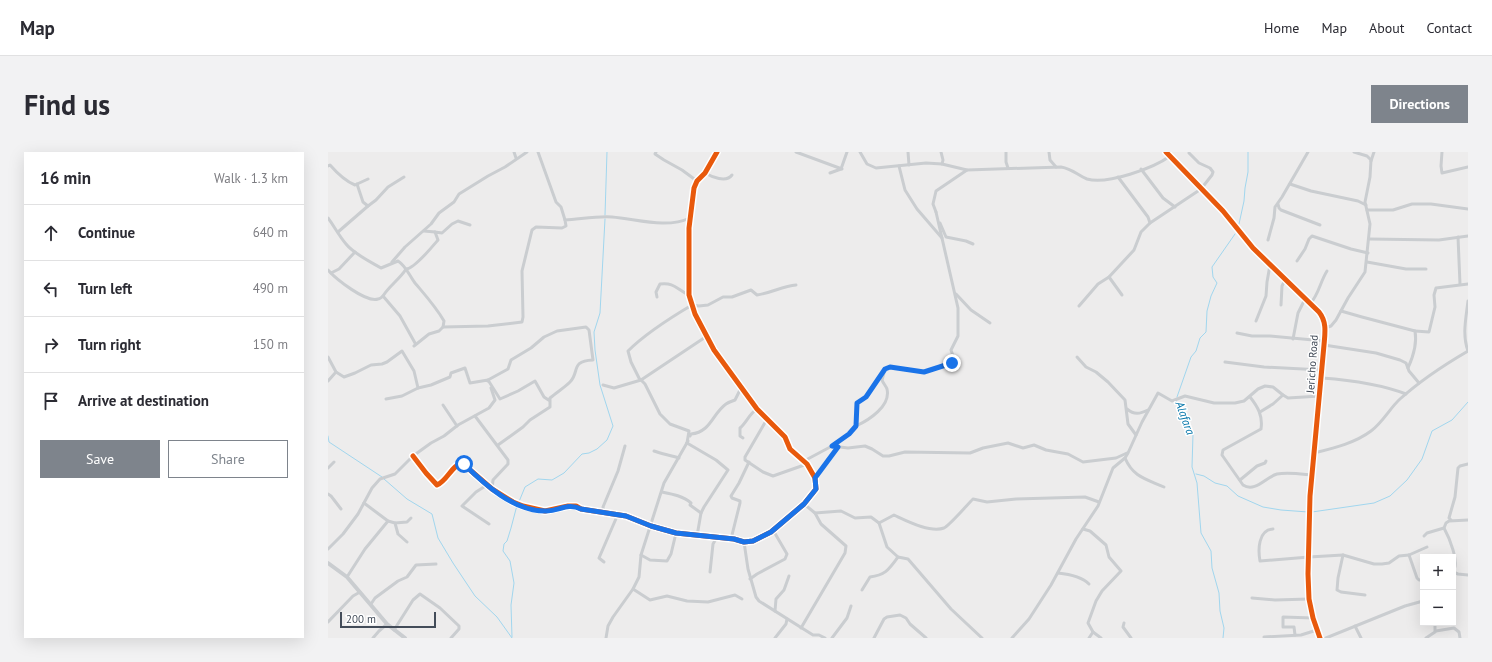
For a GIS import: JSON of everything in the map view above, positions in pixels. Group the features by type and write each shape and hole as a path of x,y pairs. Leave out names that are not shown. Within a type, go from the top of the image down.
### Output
{"street":[{"path":"514,152 516,158"},
{"path":"328,218 334,229 338,232 346,244 355,252 381,268 387,266 405,247 424,231 439,213 454,202 460,194 505,167 526,152"},
{"path":"443,327 488,326 522,322 522,271 532,230 536,227 562,228 566,226 561,207 556,202 549,181 540,162 538,152"},
{"path":"656,152 655,154 697,181"},
{"path":"413,456 437,485 448,477 460,463 464,464 492,489 523,506 545,511 568,506 576,506 581,509 618,514 676,533 734,539 744,542 762,538 804,504 816,489 815,478 804,460 790,449 785,437 757,409 741,388 714,350 692,305 690,295 690,218 693,207 694,188 697,181 705,173 718,152"},
{"path":"796,152 842,169"},
{"path":"842,169 847,152"},
{"path":"860,152 867,164 876,168 926,163 942,164 967,170 1056,167 1067,168 1087,178 1096,180 1110,180 1161,163 1170,156"},
{"path":"908,152 909,165"},
{"path":"941,152 943,160 942,164"},
{"path":"1006,152 1006,162 1008,168"},
{"path":"1049,152 1050,160 1056,167"},
{"name":"Jericho Road","path":"1166,152 1270,265 1322,316 1325,328 1322,378 1310,496 1308,585 1313,618 1320,638"},
{"path":"1268,240 1274,218 1274,210 1308,152"},
{"path":"1354,152 1367,156 1371,161"},
{"path":"1325,328 1334,323 1364,276 1367,262 1370,224 1366,205 1366,194 1370,177 1371,161 1374,152"},
{"path":"1442,152 1442,173 1468,168"},
{"path":"1079,306 1098,284 1109,277 1134,250 1141,232 1150,223 1201,189 1213,172 1210,168 1199,163 1189,153"},
{"path":"328,166 330,165 349,183 355,185 368,179"},
{"path":"898,166 905,190 917,209 943,239"},
{"path":"830,173 842,169"},
{"path":"1141,169 1163,198 1174,207"},
{"path":"967,170 936,191 933,204 946,237 973,244"},
{"path":"705,173 724,179 732,176"},
{"path":"338,232 376,200 388,187 404,177"},
{"path":"1118,177 1148,217 1150,223"},
{"path":"357,184 363,202 368,206"},
{"path":"1290,184 1311,191 1358,201 1366,205"},
{"path":"1278,204 1281,210 1320,224"},
{"path":"1367,210 1393,210 1412,204 1431,204 1468,209"},
{"path":"856,426 857,403 866,397 885,369 890,367 924,372 952,363 954,359 951,350 957,338 958,324 956,294 950,276 936,212"},
{"path":"565,220 605,217 652,223 680,221 690,218"},
{"path":"424,231 442,233 458,221 470,225"},
{"path":"329,271 346,286 369,299 378,300 406,269 409,269 438,240 435,232"},
{"path":"1297,261 1312,236 1346,248 1368,253"},
{"path":"1369,239 1439,240 1468,236"},
{"path":"1458,238 1460,284"},
{"path":"329,271 339,269 355,252"},
{"path":"383,296 400,316 414,344 429,334 439,331 443,327 444,321 441,315 403,265 398,261 392,262"},
{"path":"1367,262 1406,269 1426,269"},
{"path":"1256,321 1266,296 1270,265"},
{"path":"1310,304 1316,296 1321,280 1327,271"},
{"path":"1109,277 1122,295"},
{"path":"1281,305 1282,286 1285,280"},
{"path":"657,297 656,292 660,284 666,283 673,284 683,293 690,295"},
{"path":"1341,311 1415,331 1429,332 1435,307 1434,296 1436,288 1468,284"},
{"path":"687,443 689,431 667,422 660,414 631,362 628,351 667,320 692,305 708,305 723,297 732,297 751,290 757,295 787,286 796,285"},
{"path":"956,294 971,310 990,323"},
{"path":"1293,339 1298,313 1305,299"},
{"path":"1314,453 1353,441 1371,431 1399,400 1419,383 1468,351 1464,338 1465,316 1468,301"},
{"path":"498,445 530,420 550,407 550,401 550,398 572,380 576,367 584,360 593,360 589,330 586,327 557,331 544,337 531,348 511,360 508,369 488,380 500,399 535,381 544,397 550,401"},
{"path":"1408,368 1413,357 1416,338 1415,331"},
{"path":"1237,333 1252,336 1324,343 1396,358 1406,363 1419,383"},
{"path":"603,385 614,388 641,380 707,336"},
{"path":"328,357 336,372 341,376 348,377 371,365 387,362 402,351 414,371 418,388"},
{"path":"1077,357 1086,367 1096,372 1108,382 1125,400 1128,424 1136,435"},
{"path":"1225,362 1264,367 1322,370"},
{"path":"328,549 358,514 372,488 379,480 395,474 413,456 444,436 456,426 492,405 495,398 488,380 470,383 464,368 451,372 450,377 431,385 418,388 402,396 386,399"},
{"path":"804,460 832,446 849,434 856,426 868,421 883,407 887,390 882,380 885,369"},
{"path":"328,381 336,372"},
{"path":"1322,378 1348,380 1406,394"},
{"path":"1012,638 1029,619 1058,573 1073,543 1099,502 1113,468 1125,458 1128,453 1158,393 1172,401 1185,396 1214,403 1235,403 1244,401 1258,388 1265,386 1273,387 1288,398 1320,396"},
{"path":"606,638 608,626 633,589 639,577 641,555 664,483 691,434 699,433 706,428 727,403 735,400 741,388"},
{"path":"1260,412 1273,404 1283,395"},
{"path":"1250,397 1260,412 1262,427 1260,431 1223,450 1222,455 1240,480 1245,486 1250,488 1278,474 1297,473 1312,475"},
{"path":"443,405 456,426"},
{"path":"743,438 740,436 740,428 745,424 751,413 757,409"},
{"path":"1127,409 1132,414 1143,413 1149,409"},
{"path":"475,416 498,445 509,462 493,480 492,489"},
{"path":"767,419 745,457 745,460 763,472 774,476 807,464"},
{"path":"687,443 716,460 728,470 701,513 697,536"},
{"path":"832,446 852,448 865,446 883,456 889,456 905,452 970,453 983,448 1008,443 1022,448 1034,444 1046,450 1068,454 1083,462 1116,458 1128,453"},
{"path":"604,512 603,507 618,471 625,446"},
{"path":"815,478 838,447"},
{"path":"654,451 663,454 666,453 679,458"},
{"path":"1125,458 1128,465 1136,474 1148,481 1164,487"},
{"path":"1240,480 1257,466 1265,463 1266,461"},
{"path":"328,468 334,462"},
{"path":"731,539 740,501 732,498 731,496 749,462"},
{"path":"1451,520 1449,518 1455,497 1458,468 1468,464"},
{"path":"487,485 476,492 462,506 489,524"},
{"path":"662,492 674,494 679,498 687,500 691,503 690,505 701,513"},
{"path":"328,494 341,509"},
{"path":"879,523 894,515 933,530 945,527 973,499 987,502 1016,499 1085,497 1099,502"},
{"path":"364,504 388,521 407,522 411,518"},
{"path":"800,628 845,553 846,546 821,524 815,513 804,504"},
{"path":"815,513 841,511 855,518 871,517 879,523 887,547 898,557 908,559 951,609 982,638"},
{"path":"604,562 599,558 618,514"},
{"path":"1451,520 1456,522 1468,520"},
{"path":"1424,536 1427,533 1444,528 1446,523 1451,520"},
{"path":"346,577 365,549 388,521"},
{"path":"395,522 398,534 407,542"},
{"path":"1444,528 1451,544 1453,554"},
{"path":"1083,529 1090,531 1106,545 1108,557 1121,571 1102,591 1088,623 1093,632 1101,638"},
{"path":"1273,529 1266,531 1262,536 1258,552 1260,561 1343,555 1374,564 1382,564 1389,563 1399,556 1409,555 1427,547"},
{"path":"750,579 785,559 787,554 773,530"},
{"path":"641,555 650,560 667,561 671,554 676,533"},
{"path":"710,572 713,544 717,537"},
{"path":"744,542 750,579 756,597 759,601 800,628 813,635 825,638"},
{"path":"1343,555 1336,588 1338,593 1365,595"},
{"path":"1409,555 1417,578 1420,580"},
{"path":"862,590 870,577 880,576 888,570 898,557"},
{"path":"328,563 346,577 388,624 405,638"},
{"path":"370,604 375,598 398,581 407,577 416,565 436,564"},
{"path":"1058,573 1069,574 1089,584"},
{"path":"1456,573 1468,575"},
{"path":"775,611 776,599 784,590 789,576"},
{"path":"633,589 650,600 667,596 687,601 708,602 735,595 742,599"},
{"path":"328,622 353,596 360,592"},
{"path":"394,630 413,600 420,594 440,608 459,626 459,629 451,638"},
{"path":"1252,598 1275,600 1309,599"},
{"path":"1326,638 1420,602"},
{"path":"832,638 847,618 851,606"},
{"path":"874,638 884,619 887,617 900,615 906,618 910,624 926,638"},
{"path":"1295,635 1294,627 1283,627 1283,617 1313,618"},
{"path":"775,638 786,624 787,619"},
{"path":"1124,623 1123,627 1131,638"},
{"path":"373,638 388,624"},
{"path":"1355,626 1361,638"},
{"path":"1435,626 1436,631"},
{"path":"1426,638 1436,631 1454,628 1459,632 1460,638"},
{"path":"1264,637 1301,635 1317,630"},
{"path":"1089,638 1093,632"}],"waterway":[{"path":"605,215 607,152"},
{"name":"Alafara","path":"1239,224 1248,172 1248,152"},
{"path":"512,637 511,605 514,583 510,561 503,551 516,509 525,487 538,479 552,480 564,473 582,454 589,453 597,449 607,440 613,426 600,385 594,332 600,313 605,219"},
{"name":"Alafara","path":"1177,397 1191,357 1196,351 1200,338 1206,332 1207,311 1211,296 1217,283 1213,277 1212,267 1235,234"},
{"name":"Alafara","path":"1176,400 1185,424 1193,434 1192,467 1197,483 1201,533 1211,551 1212,568 1219,593 1220,611 1224,628 1223,638"},
{"path":"1312,512 1374,503 1390,496 1407,480 1422,459 1432,431 1452,420 1468,402"},
{"path":"328,436 329,442 382,477"},
{"path":"1196,474 1204,476 1215,483 1227,486 1238,496 1263,507 1308,512"},
{"path":"384,479 407,499 432,514 438,538 453,563 475,596 497,617 512,638"}],"cycle path":[{"path":"413,456 437,485 441,483 458,464 462,463 492,489 513,502 523,506 545,511 568,506 576,506 581,509 626,516 651,526 676,533 734,539 744,542 753,541 771,532 804,504 816,489 815,478 807,464 790,449 785,437 757,409 714,350 695,314 689,295 689,228 694,188 697,181 705,173 717,152"},
{"path":"1166,152 1223,211 1253,248 1322,316 1325,336 1310,496 1308,574 1309,599 1313,618 1320,638"}],"route":[{"path":"464,464 492,489 513,502 523,506 545,511 568,506 576,506 581,509 591,509 626,516 651,526 676,533 734,539 744,542 753,541 762,538 771,532 804,504 814,492 816,489 815,478 838,447 832,446 849,434 856,426 857,403 866,397 885,369 890,367 924,372 947,366 952,363"}]}
